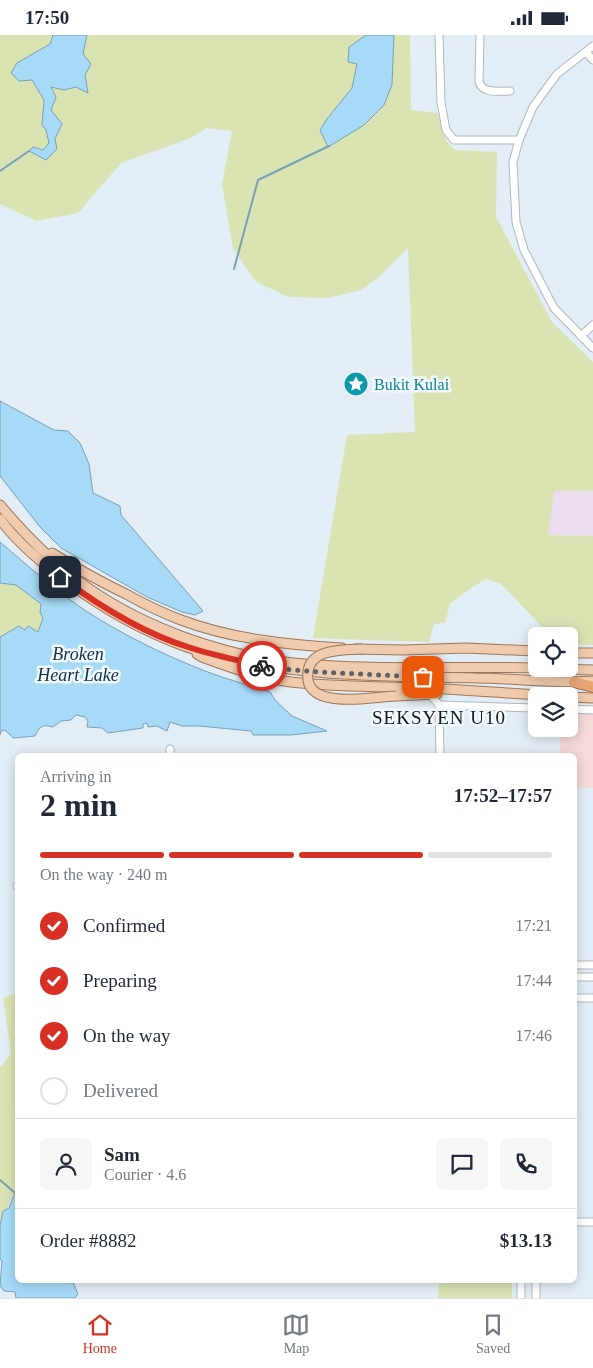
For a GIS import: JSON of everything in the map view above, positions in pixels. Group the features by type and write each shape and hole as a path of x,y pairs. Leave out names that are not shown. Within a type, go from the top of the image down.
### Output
{"highway":[{"path":"574,682 593,687"}],"main road":[{"path":"0,505 19,528 58,565 90,589 125,610 188,638 250,656 294,663 367,667 528,668"},
{"path":"0,519 37,558 82,593 132,623 186,647 202,657 223,665 268,678 290,682 364,687 469,690 490,693"},
{"path":"33,541 63,561 157,611 182,621 224,632 285,643 363,649 466,648 528,651"},
{"path":"186,647 284,669 405,677 593,681"},
{"path":"363,649 332,651 316,657 310,665 307,674 308,685 313,691 322,696 336,698 430,694 528,695"},
{"path":"578,653 593,653"},
{"path":"578,670 593,670"},
{"path":"578,697 593,698"}],"street":[{"path":"439,35 440,101 446,130 454,140 519,140"},
{"path":"480,35 479,82 481,87 486,91 510,91"},
{"path":"593,47 557,74 533,107 519,140 513,162 516,223 524,250 554,308 593,348"},
{"path":"586,52 593,60"},
{"path":"581,336 593,325"},
{"path":"430,694 439,705 440,753"},
{"path":"439,705 528,708"},
{"path":"578,709 593,710"},
{"path":"577,965 593,965"},
{"path":"577,977 593,977"},
{"path":"577,998 593,998"},
{"path":"577,1222 593,1222"},
{"path":"521,1283 521,1298"},
{"path":"536,1283 536,1298"}],"shaded area":[{"path":"554,491 593,491 593,536 548,535"},
{"path":"578,706 593,706 593,788 577,787 577,753 560,753 560,737 578,737"}],"green space":[{"path":"0,35 53,35 50,44 17,63 32,80 44,100 42,125 46,130 49,143 43,150 46,160 62,124 51,110 50,86 64,90 76,87 88,93 83,54 87,35 366,35 349,47 357,64 352,88 327,119 392,85 394,35 410,35 411,110 437,113 446,141 455,150 497,152 496,217 552,322 593,362 593,491 554,491 548,535 593,536 593,645 578,644 578,627 542,627 501,584 486,579 450,604 445,623 434,624 429,642 313,638 347,435 415,432 408,248 380,276 361,290 328,298 288,297 255,281 233,248 222,184 232,131 207,128 188,139 121,163 78,213 36,221 0,204"},
{"path":"0,583 16,585 41,605 40,612 43,618 38,632 28,626 25,630 19,626 0,637"},
{"path":"15,994 15,1194 0,1226 0,1067 11,1053 3,998"},
{"path":"439,1283 512,1283 512,1298 438,1298"}],"water":[{"path":"53,35 87,35 83,54 91,64 85,75 88,93 76,87 64,90 51,87 56,97 51,110 62,124 55,139 57,149 46,160 29,151 33,147 43,150 49,143 46,130 42,125 44,100 32,80 19,81 11,73 17,63 50,44"},
{"path":"366,35 394,35 392,85 384,105 364,125 328,147 320,130 352,88 357,64 348,62 349,47"},
{"path":"0,401 54,430 68,431 80,443 89,464 93,493 120,506 121,515 203,611 195,615 182,612 147,597 61,548 40,527 0,476"},
{"name":"Broken Heart Lake","path":"0,542 83,609 112,627 158,651 205,671 270,692 276,701 292,716 327,731 291,735 253,735 251,731 182,726 170,722 167,731 157,726 148,727 147,723 143,724 143,728 108,733 102,728 87,727 88,721 85,717 76,715 71,720 61,721 53,727 42,727 35,736 13,738 5,730 1,731 0,735 0,637 19,626 25,630 28,626 38,632 43,618 40,612 41,604 16,585 0,583"},
{"path":"15,1193 15,1283 73,1283 78,1294 75,1298 16,1298 15,1292 4,1291 0,1286 2,1261 0,1259 0,1226 3,1211 9,1208"}],"waterway":[{"path":"234,269 258,180 329,146"},
{"path":"0,171 29,151"},
{"path":"0,1180 15,1193"}],"way so far":[{"path":"262,666 318,672 423,677"}],"place":[{"name":"Bukit Kulai","path":"356,384"}],"district":[{"name":"SEKSYEN U10","path":"439,717"}],"route":[{"path":"60,577 108,610 163,637 186,647 262,666"}]}
